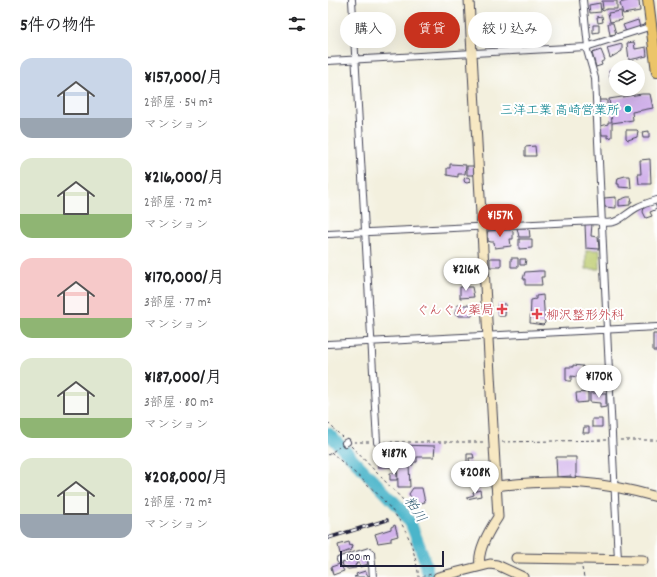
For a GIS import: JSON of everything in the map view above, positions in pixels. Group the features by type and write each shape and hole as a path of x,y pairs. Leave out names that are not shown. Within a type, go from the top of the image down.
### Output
{"main road":[{"path":"648,0 657,72"}],"street":[{"path":"352,0 367,232 377,442"},
{"path":"469,0 498,517 492,527 479,558 480,565"},
{"path":"583,0 587,47 595,78 618,560"},
{"path":"328,61 472,52 587,47 652,26"},
{"path":"328,234 596,220 602,222 620,221 635,209 657,200"},
{"path":"328,344 657,327"},
{"path":"496,486 558,481 615,487 657,497"},
{"path":"340,560 369,551 371,553 373,577"},
{"path":"516,558 643,560"},
{"path":"437,575 480,565 497,565 521,577"}],"path":[{"path":"328,423 409,506"},
{"path":"328,455 346,443"},
{"path":"332,451 383,500 399,520 412,545 419,577"},
{"path":"580,560 584,577"},
{"path":"422,577 437,575"}],"green space":[{"path":"586,250 600,250 600,269 586,269"}],"building":[{"path":"630,0 639,1 640,11 623,14 620,3"},
{"path":"602,1 617,1 617,9 607,9 603,11 601,9 603,9"},
{"path":"600,3 601,12 590,13 589,5"},
{"path":"621,11 622,20 610,22 608,13"},
{"path":"602,16 603,22 598,23 597,17"},
{"path":"638,20 640,28 626,32 623,25"},
{"path":"608,23 613,23 616,34 610,35"},
{"path":"593,25 599,25 599,32 593,33"},
{"path":"634,42 635,49 646,47 647,56 629,60 627,43"},
{"path":"622,44 622,51 610,58 607,48"},
{"path":"601,50 605,60 601,62 602,65 596,67 592,53"},
{"name":"三洋工業 高崎営業所","path":"645,94 650,94 653,108 632,112 633,120 612,123 612,137 608,138 608,135 602,135 601,126 608,124 608,122 612,122 609,99 629,96 645,96"},
{"path":"599,100 607,100 607,112 600,112"},
{"path":"626,130 637,130 637,137 628,140 626,138"},
{"path":"649,131 649,138 643,138 642,132"},
{"path":"535,146 536,156 525,156 525,147"},
{"path":"650,159 651,184 639,184 638,174 641,174 640,160"},
{"path":"450,164 466,165 465,174 458,174 458,177 447,175 447,168 450,168"},
{"path":"467,166 474,166 474,175 467,175"},
{"path":"630,176 631,188 619,187 619,184 617,184 618,178"},
{"path":"467,177 470,180 467,183 464,180"},
{"path":"616,197 616,208 605,207 604,198"},
{"path":"631,197 632,202 630,202 630,205 619,206 619,200"},
{"path":"654,202 657,209 650,212 652,216 646,218 643,212 644,207"},
{"path":"585,224 592,224 591,236 598,237 599,249 586,248"},
{"path":"517,228 529,228 530,237 519,237"},
{"path":"488,231 513,231 513,239 510,239 511,246 495,248 494,242 488,241 488,238 486,238"},
{"path":"519,239 532,239 532,248 519,249"},
{"path":"490,258 501,258 501,267 490,267"},
{"path":"511,258 518,258 518,267 511,267"},
{"path":"520,259 526,259 525,265 520,265"},
{"path":"544,271 544,277 541,277 542,285 525,285 525,279 523,279 525,272"},
{"path":"460,287 472,287 474,297 460,298"},
{"name":"柳沢整形外科","path":"543,295 545,323 543,325 530,323 531,300 536,299 536,296"},
{"name":"ぐんぐん薬局","path":"498,304 506,304 505,316 498,315"},
{"path":"457,305 473,305 472,316 459,316 458,314 455,314"},
{"path":"653,334 657,334 657,351 653,351"},
{"path":"573,365 583,366 583,378 571,376 571,381 568,381 566,380 566,367 573,367"},
{"path":"588,392 588,402 577,403 576,393"},
{"path":"590,393 606,393 606,407 600,408 600,403 590,402"},
{"path":"592,419 602,419 602,427 592,427"},
{"path":"584,427 589,427 589,433 583,433"},
{"path":"397,445 435,446 434,457 417,457 417,462 413,462 413,465 409,465 410,487 398,487"},
{"path":"378,446 396,446 396,467 378,467"},
{"path":"467,454 473,454 474,458 469,458 470,466 467,467"},
{"path":"556,457 576,457 576,477 557,477"},
{"path":"390,473 397,473 397,480 390,480"},
{"path":"413,488 422,488 425,502 417,504 413,501 409,494"},
{"path":"480,490 481,496 467,499 467,497 474,495 473,492"},
{"path":"395,525 398,536 391,538 391,541 378,543 375,534 391,529 391,527"},
{"path":"349,542 350,546 352,545 351,550 340,554 338,545"},
{"path":"365,555 368,564 360,567 357,558"},
{"path":"355,558 357,564 355,565 356,568 348,569 343,566 342,563"},
{"path":"340,564 344,571 333,575 331,567"},
{"path":"365,571 369,577 354,577 357,576 356,574"}],"waterway":[{"name":"粕川","path":"328,433 400,508 411,524 423,555 429,577"}],"railway":[{"path":"328,538 387,520"}],"place":[{"name":"三洋工業 高崎営業所","path":"628,109"},
{"name":"ぐんぐん薬局","path":"502,309"},
{"name":"柳沢整形外科","path":"537,314"}]}
